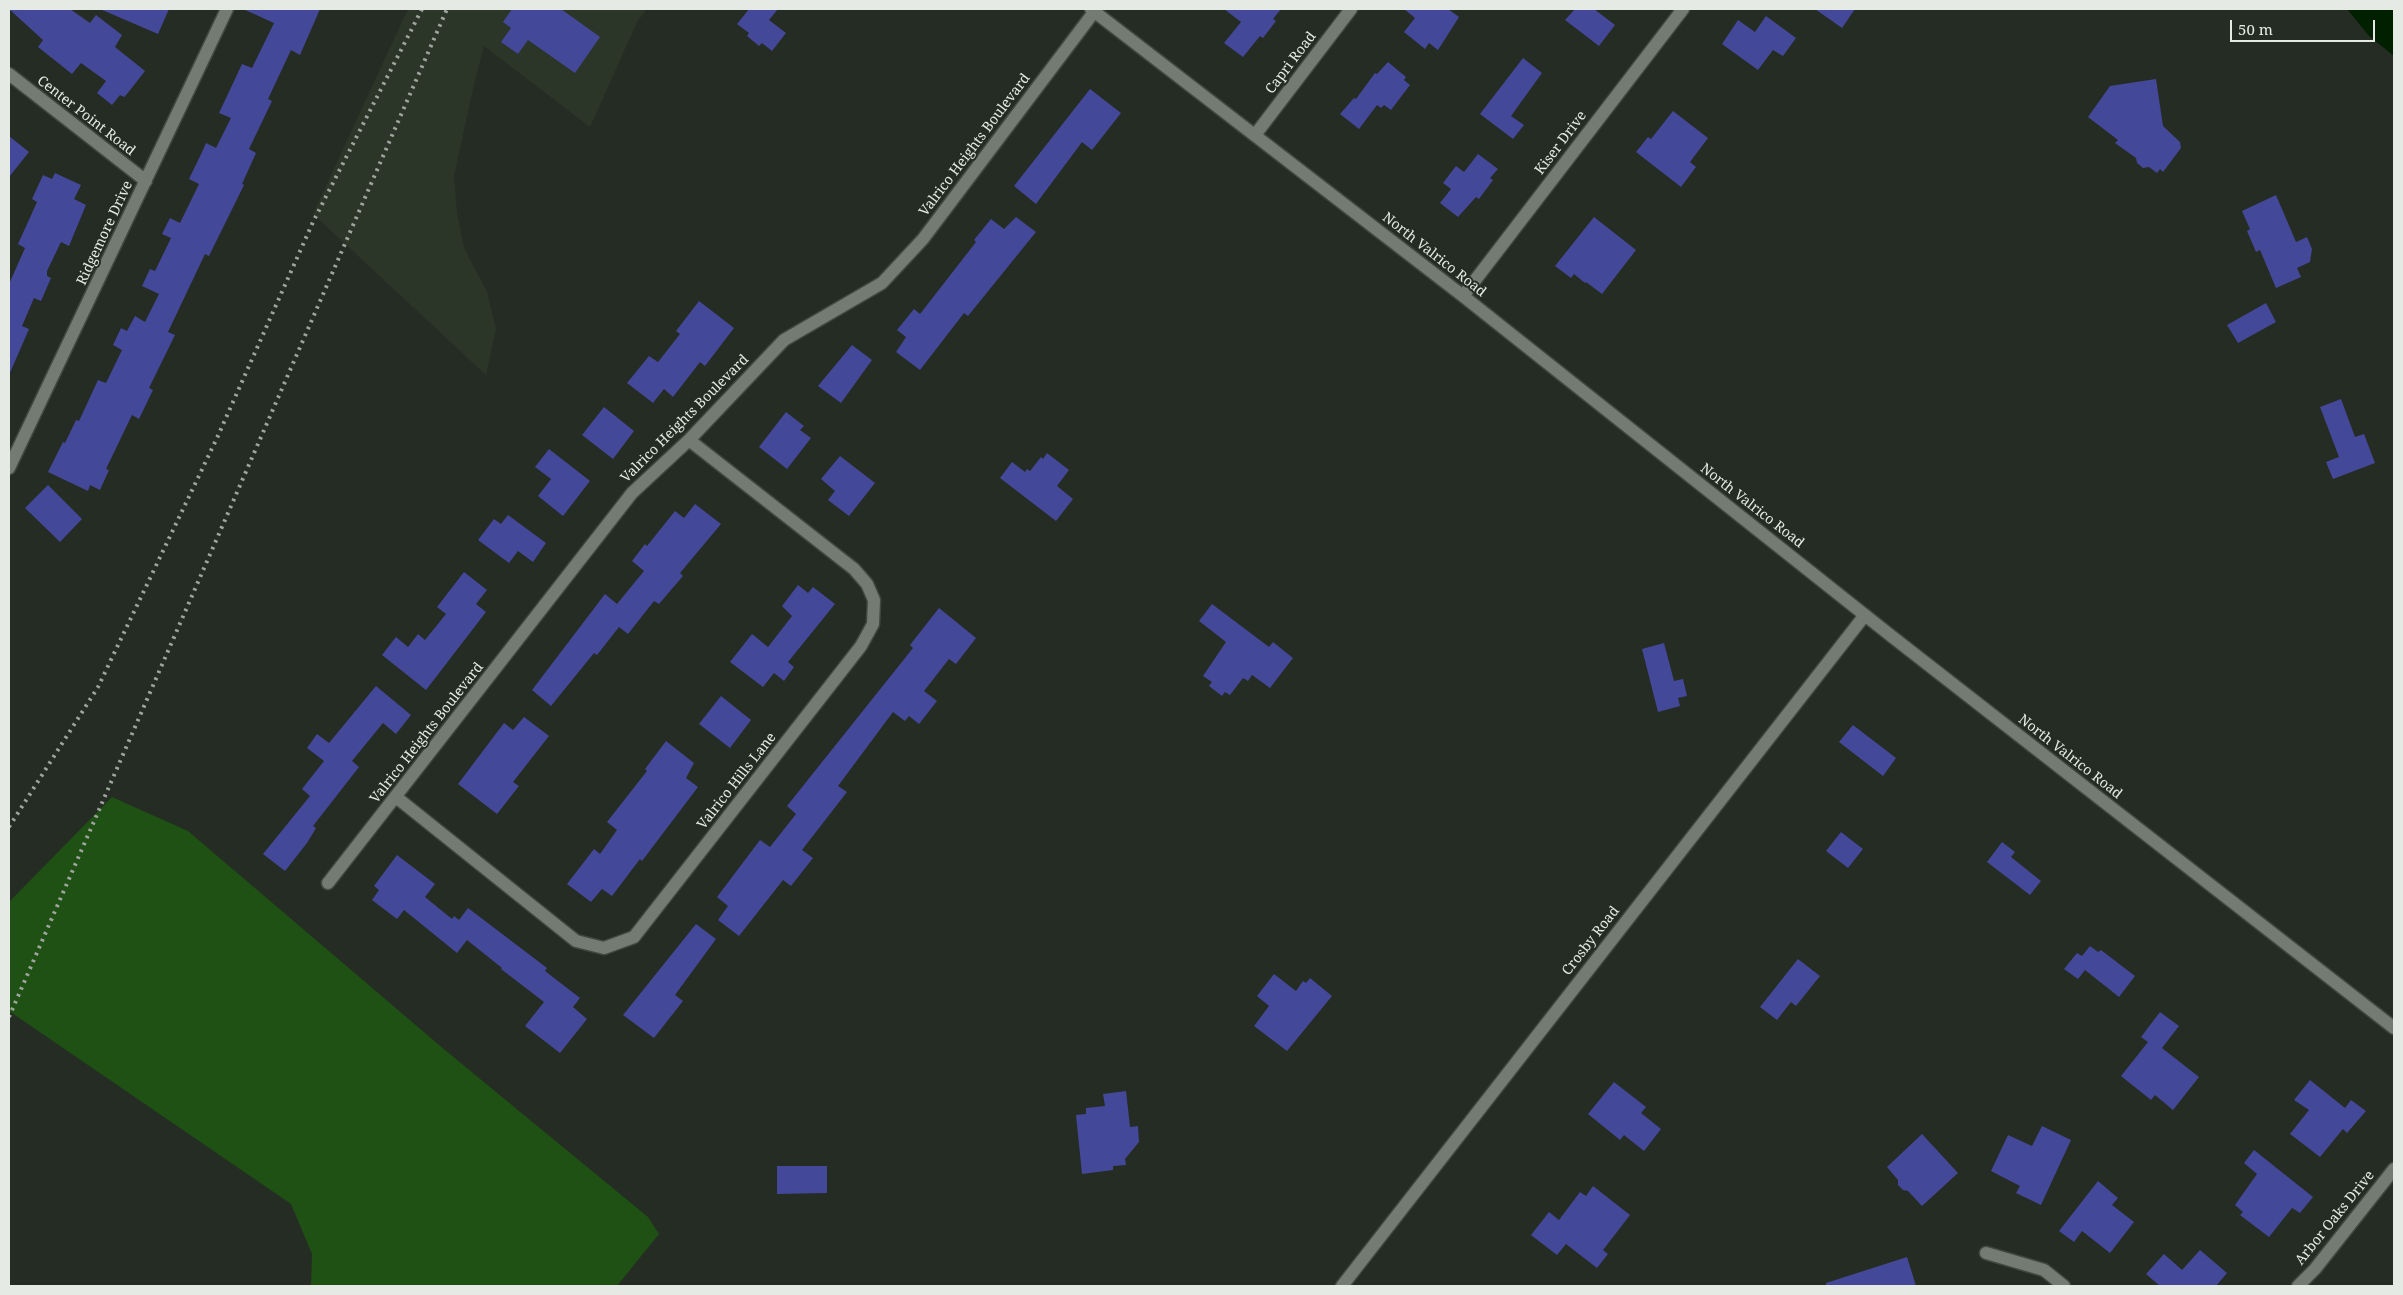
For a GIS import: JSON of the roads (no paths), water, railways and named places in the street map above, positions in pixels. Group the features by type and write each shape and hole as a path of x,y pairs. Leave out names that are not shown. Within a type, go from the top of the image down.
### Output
{"street":[{"name":"Ridgemore Drive","path":"9,468 226,9"},
{"name":"Capri Road","path":"1255,135 1351,9"},
{"name":"Kiser Drive","path":"1463,296 1683,9"},
{"name":"North Valrico Road","path":"1093,10 1463,296 1865,615 2394,1028"},
{"name":"Valrico Heights Boulevard","path":"328,883 632,493 689,440 784,340 882,283 923,239 1093,10"},
{"name":"Center Point Road","path":"9,74 146,181"},
{"name":"Valrico Hills Lane","path":"396,797 576,941 604,948 634,937 861,646 872,624 874,600 867,584 854,569 689,440"},
{"name":"Crosby Road","path":"1342,1286 1865,615"},
{"name":"Arbor Oaks Drive","path":"2298,1286 2315,1269 2394,1168"},
{"path":"1986,1252 2044,1270 2064,1286"}],"railway":[{"path":"9,827 98,687 217,438 313,222 422,9"},
{"path":"9,1017 447,9"}]}
